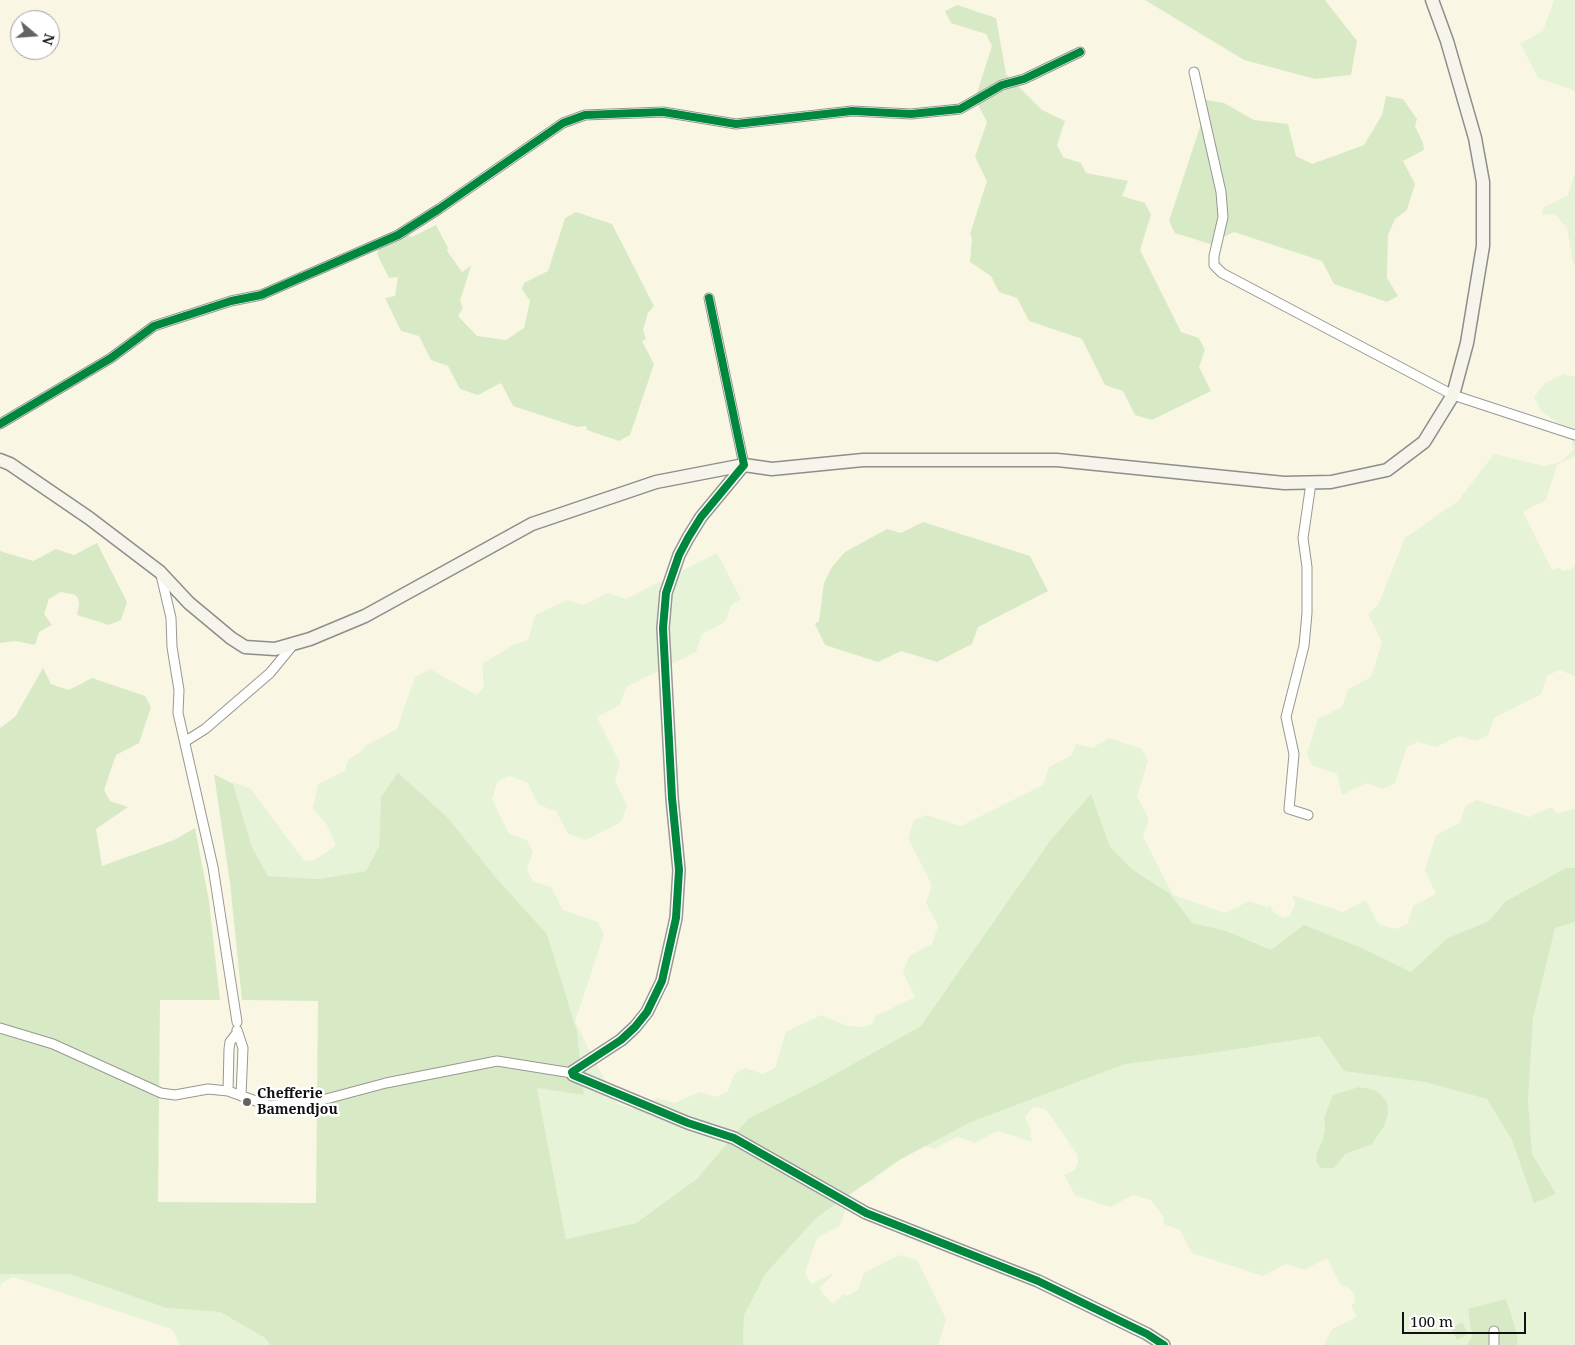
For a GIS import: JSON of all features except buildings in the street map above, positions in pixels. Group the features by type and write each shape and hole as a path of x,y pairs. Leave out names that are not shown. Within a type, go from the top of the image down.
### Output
{"main road":[{"path":"0,460 10,464 89,518 160,572 190,603 245,646 275,649 293,645 365,616 532,524 656,482 744,464 772,469 863,460 1058,460 1253,481 1312,483 1331,482 1387,470 1424,442 1453,395 1465,352 1485,230 1484,200 1475,138 1432,0"}],"street":[{"path":"0,424 111,358 154,326 231,301 261,295 398,235 447,204 563,123 585,115 664,112 736,124 852,111 911,114 960,109 1002,85 1024,79 1080,52"},
{"path":"1194,72 1221,192 1223,217 1214,256 1214,265 1222,273 1453,395 1575,435"},
{"path":"572,1073 635,1027 647,1012 662,981 676,918 679,878 672,798 663,628 666,593 679,555 688,538 701,517 744,464 709,298"},
{"path":"1308,815 1289,809 1294,754 1286,717 1304,646 1307,613 1307,567 1303,538 1312,483"},
{"path":"160,572 171,618 172,647 179,690 178,713 186,741 213,867 237,1028 243,1048 241,1096"},
{"path":"186,741 205,729 270,673 293,645"},
{"path":"0,1028 53,1044 161,1093 175,1094 200,1089 228,1091 270,1106 311,1103 386,1084 497,1061 572,1073 688,1122 734,1138 808,1182 866,1213 1038,1281 1147,1334 1164,1345"},
{"path":"228,1091 230,1042 237,1028"},
{"path":"1494,1331 1494,1345"}],"shaded area":[{"path":"0,0 1575,0 1575,1345 0,1345"}],"green space":[{"path":"1145,0 1325,0 1357,41 1351,75 1315,79 1244,60"},
{"path":"1554,0 1575,0 1575,93 1573,90 1538,78 1520,43 1543,31"},
{"path":"957,5 996,18 1006,74 1042,110 1065,121 1057,145 1063,157 1081,163 1086,173 1128,181 1122,196 1145,203 1151,215 1140,250 1181,332 1199,338 1205,350 1199,367 1211,391 1152,420 1135,415 1123,391 1105,385 1082,339 1029,321 1017,298 999,292 991,276 970,262 972,239 970,234 987,181 975,157 987,122 975,99 992,46 986,34 951,23 945,11"},
{"path":"1386,96 1403,99 1417,119 1415,126 1423,143 1424,150 1403,161 1415,184 1407,210 1395,219 1388,235 1387,278 1398,296 1387,302 1334,284 1322,261 1234,232 1210,244 1175,233 1169,221 1204,115 1195,98 1224,103 1254,120 1288,124 1296,156 1312,164 1364,145 1382,115"},
{"path":"1575,173 1575,264 1573,263 1567,228 1555,214 1542,215 1544,207 1568,195"},
{"path":"576,212 612,224 654,306 648,313 643,330 646,339 642,341 654,364 630,435 619,441 587,430 586,426 577,427 513,406 501,383 478,395 460,389 448,366 431,360 419,336 401,331 385,298 395,296 398,277 389,278 377,254 383,237 395,231 412,237 436,225 448,248 447,251 462,272 471,266 460,301 463,308 458,316 477,336 506,340 524,328 530,301 522,289 524,283 548,271 565,218"},
{"path":"1564,374 1575,377 1575,456 1557,465 1546,500 1523,512 1552,570 1559,567 1563,571 1571,569 1575,565 1575,676 1559,670 1547,676 1541,694 1494,718 1488,735 1477,741 1459,736 1436,747 1418,742 1407,747 1395,783 1383,789 1366,783 1342,795 1337,774 1313,766 1307,754 1318,719 1342,707 1348,689 1371,677 1382,642 1368,614 1378,605 1405,538 1458,501 1494,454 1544,466 1561,462 1573,450 1571,432 1542,412 1534,397 1545,383"},
{"path":"923,522 1030,556 1048,591 978,627 972,644 937,662 901,651 878,662 825,645 815,624 819,621 824,583 832,567 845,552 887,529 901,533"},
{"path":"97,543 127,602 121,620 109,625 77,615 78,598 75,595 61,592 49,599 44,614 52,625 39,632 35,645 16,641 0,643 0,551 33,561 56,549 74,555"},
{"path":"717,553 741,599 731,605 725,622 702,634 696,652 626,687 620,705 597,717 620,763 615,781 627,805 621,822 586,840 568,834 556,811 539,805 527,782 509,776 497,782 492,799 509,834 527,840 533,852 527,870 533,881 551,887 563,910 598,922 604,934 575,1022 617,1104 634,1109 658,1098 675,1103 699,1092 716,1097 728,1091 734,1074 745,1068 763,1074 775,1068 786,1032 821,1015 848,1026 864,1027 872,1024 876,1016 915,997 903,973 909,956 932,944 938,926 926,903 932,885 908,838 914,820 926,815 961,826 1043,785 1049,767 1072,755 1076,744 1092,748 1109,738 1142,749 1148,761 1137,796 1149,819 1143,837 1173,895 1225,913 1249,901 1267,907 1270,905 1274,913 1285,918 1290,915 1295,905 1291,895 1343,912 1366,900 1378,924 1396,929 1408,923 1413,906 1436,894 1425,870 1436,835 1460,823 1465,806 1477,800 1530,817 1551,807 1557,813 1575,809 1575,1345 1324,1345 1332,1329 1357,1317 1351,1306 1355,1301 1354,1293 1347,1287 1341,1286 1327,1258 1304,1270 1286,1264 1263,1276 1192,1253 1180,1230 1164,1224 1163,1216 1151,1200 1133,1195 1110,1207 1075,1195 1064,1175 1075,1170 1078,1163 1077,1154 1046,1109 1033,1107 1025,1117 1030,1128 1032,1142 998,1131 975,1143 957,1137 934,1149 916,1143 881,1161 875,1179 852,1191 840,1226 817,1238 805,1273 811,1284 834,1273 820,1288 822,1293 833,1303 845,1294 847,1296 858,1290 864,1273 899,1255 917,1260 946,1319 938,1345 743,1345 744,1315 766,1273 697,1180 636,1223 566,1239 537,1087 584,1094 577,1031 547,934 497,879 381,797 379,846 366,871 319,879 268,876 252,847 233,784 230,782 250,788 304,861 314,860 336,846 327,825 313,808 318,784 345,771 348,760 362,751 365,746 397,729 415,677 430,669 477,695 484,686 482,664 515,644 528,640 535,615 567,600 584,605 608,593 626,599"},
{"path":"43,668 51,684 69,690 92,678 145,696 151,707 139,743 116,755 104,790 110,801 128,807 96,829 102,866 174,840 195,828 209,901 220,1000 160,1000 158,1202 316,1203 318,1001 242,1000 230,883 214,774 233,784 252,847 268,876 319,879 366,871 379,846 381,797 398,773 447,817 497,879 547,934 577,1031 584,1095 537,1088 566,1239 636,1223 697,1179 748,1119 823,1081 921,1026 1050,841 1091,794 1110,847 1133,870 1170,894 1192,923 1226,931 1271,950 1304,925 1364,949 1411,972 1448,938 1489,921 1505,902 1566,868 1575,868 1575,922 1555,928 1533,1018 1528,1101 1532,1154 1556,1194 1534,1203 1512,1140 1487,1099 1425,1082 1344,1071 1320,1036 1125,1064 971,1122 901,1159 817,1217 766,1273 744,1315 743,1345 270,1345 265,1338 220,1312 166,1308 69,1274 0,1274 0,728 15,717"},
{"path":"1359,1087 1374,1090 1387,1102 1388,1114 1384,1126 1372,1144 1345,1154 1334,1168 1321,1168 1316,1161 1317,1152 1323,1140 1324,1118 1333,1095"},
{"path":"0,1274 69,1274 166,1308 220,1312 265,1338 270,1345 180,1345 172,1329 13,1277 2,1283 0,1288"},
{"path":"1506,1299 1516,1330 1518,1345 1467,1345 1472,1336 1468,1309"},
{"path":"1462,1322 1468,1334 1457,1340 1451,1328"}],"cycle path":[{"path":"0,424 111,358 154,326 231,301 261,295 398,235 439,209 563,123 585,115 663,112 736,124 852,111 911,114 960,109 1002,85 1024,79 1080,52"},
{"path":"709,298 744,465 701,517 688,538 679,555 666,593 663,628 672,798 679,870 676,918 662,981 647,1012 621,1040 572,1072 573,1075 688,1123 734,1138 866,1213 1038,1281 1147,1334 1164,1345"}],"place":[{"name":"Chefferie Bamendjou","path":"247,1102"}]}
